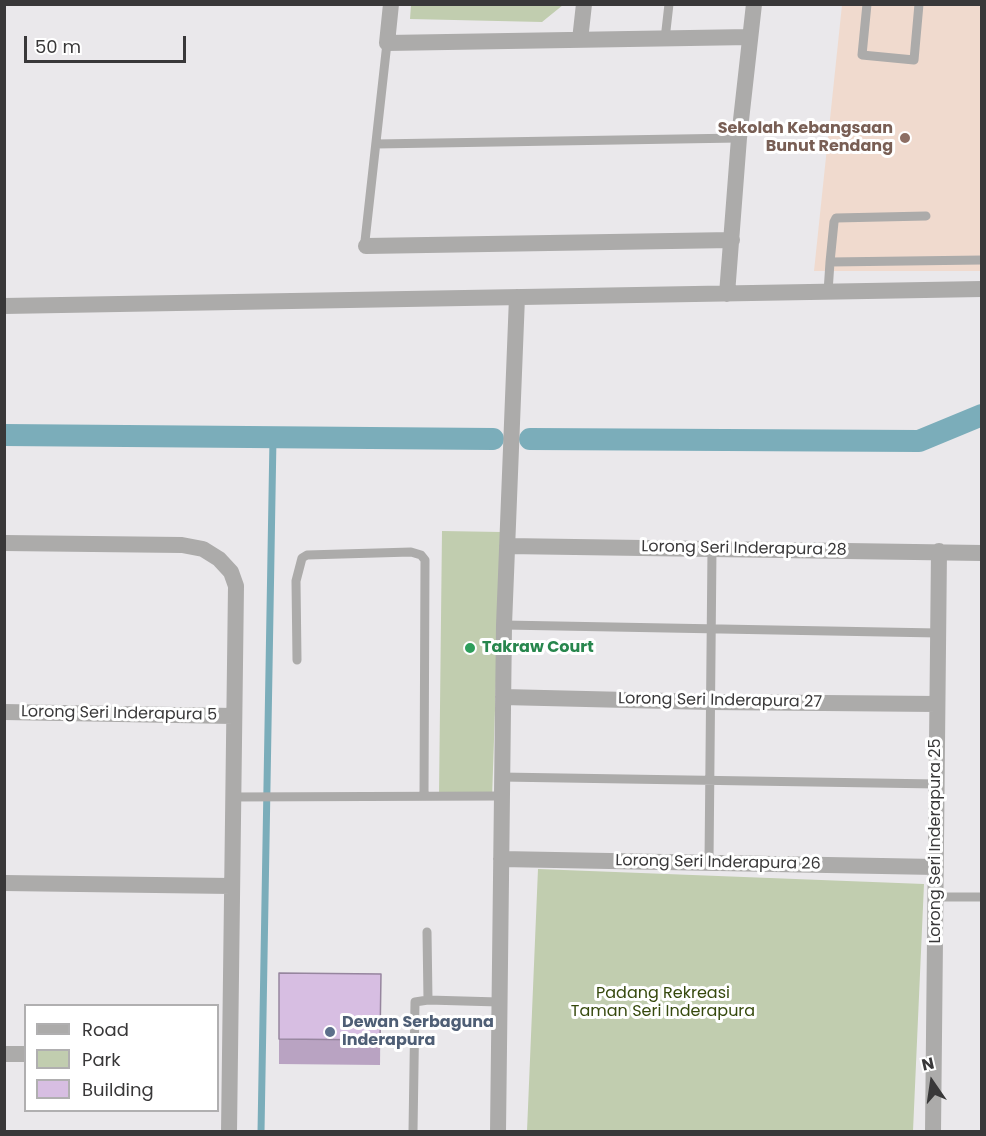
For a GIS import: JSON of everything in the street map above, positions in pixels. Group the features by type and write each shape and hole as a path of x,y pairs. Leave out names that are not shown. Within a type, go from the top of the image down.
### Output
{"street":[{"path":"392,4 387,43 750,37"},
{"path":"580,40 584,4"},
{"path":"727,294 739,138 754,4"},
{"path":"366,246 732,240"},
{"path":"4,306 981,289"},
{"path":"498,1131 504,625 517,297"},
{"path":"4,543 182,544 203,549 219,559 231,572 236,586 233,716 240,797 231,886 224,1055 229,1131"},
{"name":"Lorong Seri Inderapura 28","path":"507,546 981,553"},
{"name":"Lorong Seri Inderapura 25","path":"933,1131 939,551"},
{"name":"Lorong Seri Inderapura 27","path":"503,697 937,704"},
{"name":"Lorong Seri Inderapura 5","path":"4,712 233,716"},
{"name":"Lorong Seri Inderapura 26","path":"501,859 936,867"},
{"path":"4,883 231,886"},
{"path":"4,1054 24,1054"}],"lane":[{"path":"665,39 669,4"},
{"path":"867,4 862,55 914,60 919,4"},
{"path":"366,246 387,43"},
{"path":"376,144 739,138"},
{"path":"828,292 836,218 927,216"},
{"path":"830,262 981,260"},
{"path":"709,862 712,549"},
{"path":"297,660 296,581 302,558 307,555 411,552 421,555 425,560 424,796"},
{"path":"504,625 938,633"},
{"path":"501,777 937,784"},
{"path":"240,797 501,796"},
{"path":"936,897 981,897"},
{"path":"427,932 428,1000"},
{"path":"413,1131 415,1002 428,1000 499,1002"}],"shaded area":[{"name":"Sekolah Kebangsaan Bunut Rendang","path":"842,5 981,5 981,271 814,271"}],"green space":[{"path":"411,4 563,5 542,22 410,19"},
{"path":"442,531 501,532 492,799 439,795"},
{"name":"Padang Rekreasi Taman Seri Inderapura","path":"538,869 924,884 913,1131 527,1131"}],"building":[{"name":"Dewan Serbaguna Inderapura","path":"279,973 381,974 380,1040 279,1039"}],"waterway":[{"path":"530,439 919,441 982,415"},
{"path":"4,435 493,439"},
{"path":"261,1132 273,438"}],"place":[{"name":"Sekolah Kebangsaan Bunut Rendang","path":"905,138"},
{"name":"Takraw Court","path":"470,648"},
{"name":"Dewan Serbaguna Inderapura","path":"330,1032"}]}
